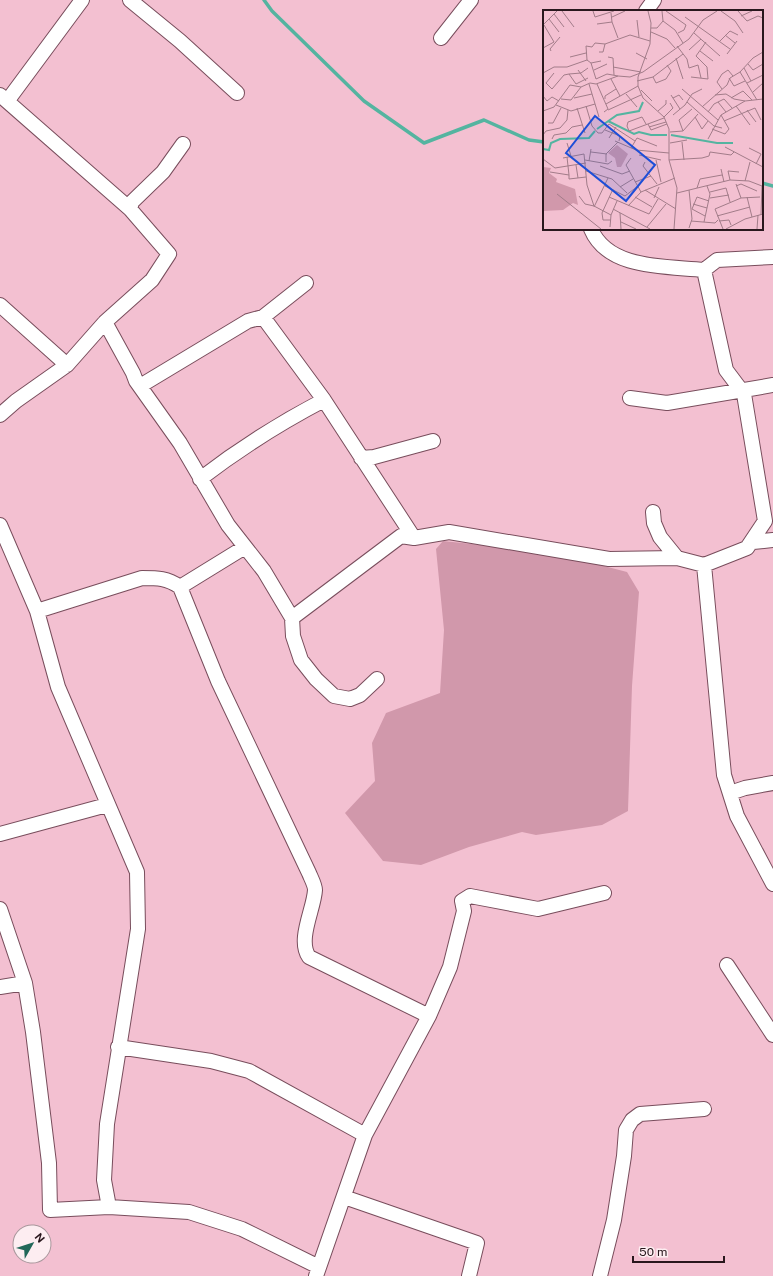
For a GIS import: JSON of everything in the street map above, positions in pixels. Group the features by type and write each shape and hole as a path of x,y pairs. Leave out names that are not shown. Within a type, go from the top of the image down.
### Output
{"street":[{"path":"0,415 16,401 67,365 104,322 152,280 169,254 130,209 4,97 82,0"},
{"path":"130,0 180,41 237,93"},
{"path":"441,38 471,0"},
{"path":"647,10 654,0"},
{"path":"130,209 132,202 163,172 183,144"},
{"path":"592,230 611,254 634,262 704,270 717,260 773,257"},
{"path":"292,618 401,536 414,538 448,532 609,559 677,558 704,565 747,548 753,542 765,521 744,394 726,370 704,270"},
{"path":"140,386 248,321 263,317 306,283"},
{"path":"0,305 67,365"},
{"path":"263,317 324,400 414,538"},
{"path":"104,322 136,381 180,443 228,525 264,571 292,618 293,636 301,660 316,679 334,696 350,699 360,695 377,679"},
{"path":"630,398 667,403 773,386"},
{"path":"200,479 230,456 287,419 324,400"},
{"path":"361,458 374,457 433,441"},
{"path":"653,512 654,523 660,537 677,558"},
{"path":"0,525 37,611 58,687 107,805 137,872 138,929 118,1047 107,1124 104,1180 109,1207"},
{"path":"753,542 773,540"},
{"path":"180,587 245,547"},
{"path":"704,565 724,775 737,816 763,868 773,884"},
{"path":"37,611 142,578 161,578 171,581 180,587 218,681 316,889 307,927 306,954 309,957 428,1016"},
{"path":"730,793 746,788 773,783"},
{"path":"0,834 107,805"},
{"path":"0,909 25,983 33,1032 49,1163 50,1210 109,1207 188,1212 242,1229 318,1271 365,1135 428,1016 450,967 464,911 462,901 470,896 538,909 604,893"},
{"path":"727,965 773,1035"},
{"path":"0,987 25,983"},
{"path":"118,1047 211,1061 249,1071 365,1135"},
{"path":"600,1276 614,1220 624,1156 626,1130 632,1120 640,1114 704,1109"},
{"path":"344,1196 477,1243 470,1276"}],"shaded area":[{"path":"443,541 550,552 627,572 639,592 632,686 628,811 602,825 536,835 522,832 469,847 421,865 383,861 345,813 375,781 372,743 386,713 440,693 444,630 436,549"}],"waterway":[{"path":"264,0 272,11 364,101 424,143 484,120 529,140 543,142"},
{"path":"763,183 773,186"}]}
